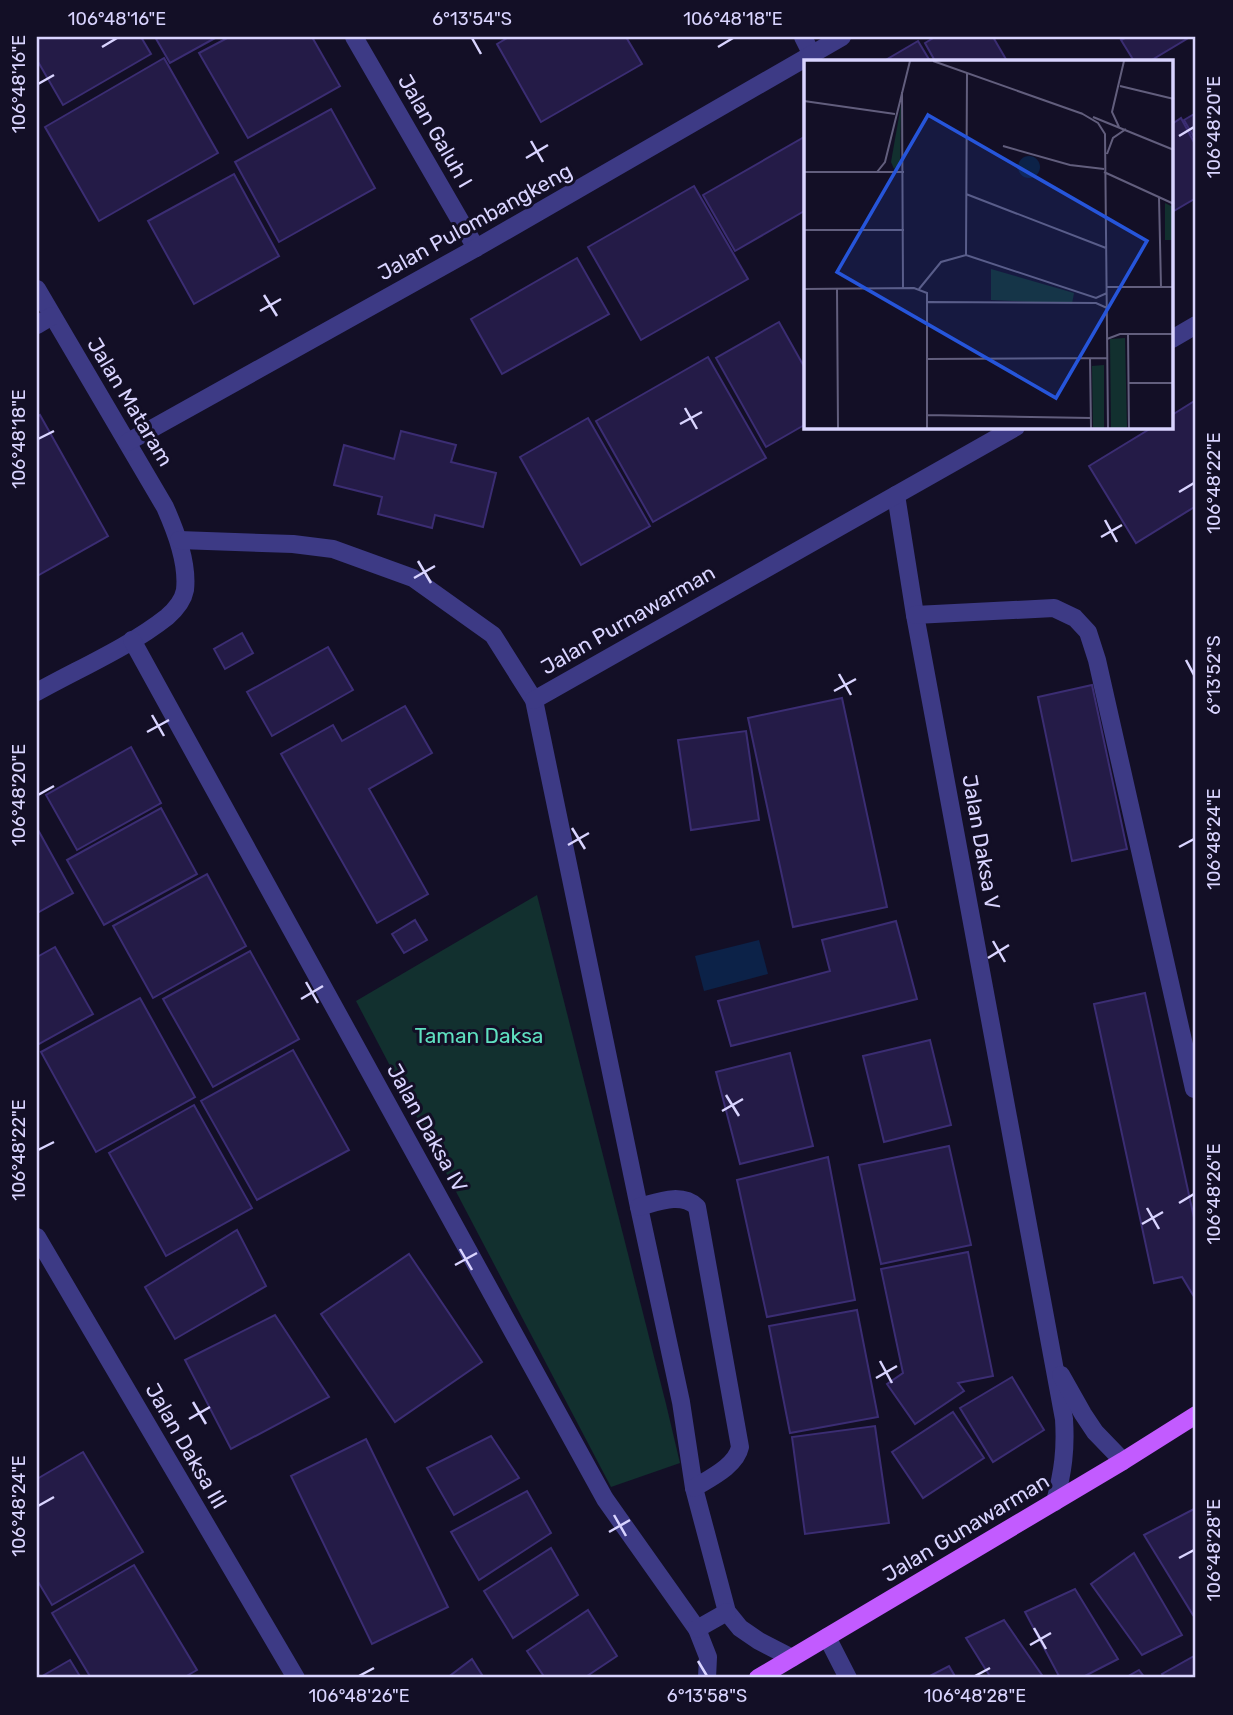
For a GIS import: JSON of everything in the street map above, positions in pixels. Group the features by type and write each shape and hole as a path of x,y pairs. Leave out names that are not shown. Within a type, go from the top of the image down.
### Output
{"main road":[{"name":"Jalan Gunawarman","path":"758,1678 1196,1415"}],"street":[{"name":"Jalan Galuh I","path":"354,37 476,248"},
{"path":"803,37 812,55"},
{"name":"Jalan Pulombangkeng","path":"128,442 476,248 842,37"},
{"name":"Jalan Mataram","path":"37,289 44,320 128,442 166,508 179,540"},
{"path":"1174,338 1196,325"},
{"name":"Jalan Purnawarman","path":"179,540 293,544 333,549 413,578 493,635 534,700 1012,429"},
{"name":"Jalan Daksa V","path":"896,495 915,615 1064,1419 1065,1447 1055,1502"},
{"path":"37,692 132,640 169,615 181,602 185,590 184,564 179,540"},
{"path":"915,615 1054,608 1075,618 1088,632 1097,660 1194,1089"},
{"name":"Jalan Daksa IV","path":"132,640 605,1499 697,1629 708,1657 707,1678"},
{"path":"534,700 681,1402 694,1488 727,1612 740,1628 792,1658"},
{"path":"639,1207 681,1199 690,1201 696,1207 740,1447 738,1456 694,1488"},
{"name":"Jalan Daksa III","path":"37,1237 296,1678"},
{"name":"Jalan Daksa V","path":"1054,1363 1095,1432 1123,1461"},
{"path":"697,1629 727,1612"},
{"path":"827,1637 848,1678"}],"green space":[{"name":"Taman Daksa","path":"537,895 680,1463 611,1487 356,1001"}],"water":[{"path":"759,940 768,974 704,991 695,956"}],"building":[{"path":"37,37 141,37 151,54 63,105 37,60"},
{"path":"155,37 217,37 170,63"},
{"path":"229,37 312,37 340,86 248,138 199,53"},
{"path":"509,37 626,37 642,64 541,122 497,44"},
{"path":"935,37 993,37 1006,60 934,60 925,43"},
{"path":"1127,37 1190,37 1152,60 1133,60 1121,40"},
{"path":"918,41 929,60 886,60"},
{"path":"164,58 218,153 99,221 45,127"},
{"path":"331,109 375,188 279,242 235,162"},
{"path":"1196,113 1196,141 1184,120"},
{"path":"1181,118 1196,146 1196,198 1174,211 1174,123"},
{"path":"804,137 804,211 735,251 703,195"},
{"path":"234,174 279,256 194,304 148,221"},
{"path":"694,186 748,279 641,340 588,247"},
{"path":"577,258 609,314 502,374 471,319"},
{"path":"779,322 804,366 804,425 766,447 716,358"},
{"path":"708,357 766,458 653,522 596,421"},
{"path":"1196,400 1196,506 1136,543 1089,466 1150,429 1174,429 1174,414"},
{"path":"40,415 108,536 37,576 37,417"},
{"path":"588,418 650,526 581,565 520,457"},
{"path":"401,431 456,445 451,462 496,473 483,527 435,515 432,528 378,514 382,497 334,485 344,445 394,459"},
{"path":"242,633 253,653 225,669 214,649"},
{"path":"328,647 353,690 272,736 247,692"},
{"path":"1092,685 1127,849 1072,861 1038,697"},
{"path":"842,698 887,907 793,927 748,718"},
{"path":"405,706 432,753 369,789 428,894 377,923 281,754 333,725 342,741"},
{"path":"746,731 759,820 691,830 678,740"},
{"path":"131,747 161,803 77,850 46,795"},
{"path":"161,808 197,874 104,925 67,860"},
{"path":"37,828 73,893 37,913"},
{"path":"207,874 246,946 153,998 113,926"},
{"path":"415,920 427,940 404,953 392,934"},
{"path":"896,921 917,999 731,1046 718,1001 830,971 822,940"},
{"path":"55,947 93,1014 37,1045 37,957"},
{"path":"250,951 299,1039 213,1087 163,999"},
{"path":"1145,993 1196,1227 1196,1300 1182,1277 1154,1283 1094,1004"},
{"path":"140,998 195,1097 96,1152 41,1052"},
{"path":"930,1040 951,1125 884,1142 863,1056"},
{"path":"293,1050 349,1150 257,1200 201,1101"},
{"path":"790,1053 813,1146 740,1164 716,1072"},
{"path":"194,1105 252,1208 166,1256 109,1153"},
{"path":"949,1146 971,1245 881,1264 859,1165"},
{"path":"828,1157 855,1300 767,1317 737,1180"},
{"path":"237,1230 266,1286 175,1339 145,1287"},
{"path":"968,1252 993,1376 958,1383 964,1391 915,1424 887,1384 903,1373 881,1269"},
{"path":"409,1254 482,1362 395,1422 321,1314"},
{"path":"857,1310 878,1417 790,1433 769,1326"},
{"path":"275,1315 329,1397 231,1449 185,1360"},
{"path":"1012,1377 1044,1430 993,1462 960,1408"},
{"path":"953,1412 984,1458 923,1498 892,1452"},
{"path":"875,1426 889,1523 805,1534 792,1437"},
{"path":"491,1436 519,1478 454,1515 427,1468"},
{"path":"366,1439 448,1607 372,1644 291,1476"},
{"path":"83,1452 143,1552 52,1605 37,1580 37,1479"},
{"path":"527,1491 551,1533 479,1580 451,1532"},
{"path":"1196,1508 1196,1613 1193,1615 1144,1535"},
{"path":"551,1548 578,1595 513,1638 484,1591"},
{"path":"1134,1553 1182,1635 1142,1655 1091,1584"},
{"path":"134,1565 197,1670 183,1678 91,1678 52,1613"},
{"path":"1075,1589 1118,1659 1081,1678 1060,1678 1025,1612"},
{"path":"588,1610 617,1656 584,1678 545,1678 527,1651"},
{"path":"1004,1620 1044,1678 991,1678 966,1638"},
{"path":"1196,1655 1196,1678 1165,1678 1162,1674"},
{"path":"472,1659 484,1678 447,1678"},
{"path":"70,1660 81,1678 39,1678"},
{"path":"949,1666 956,1678 926,1678"},
{"path":"1139,1670 1145,1678 1125,1678"}]}
